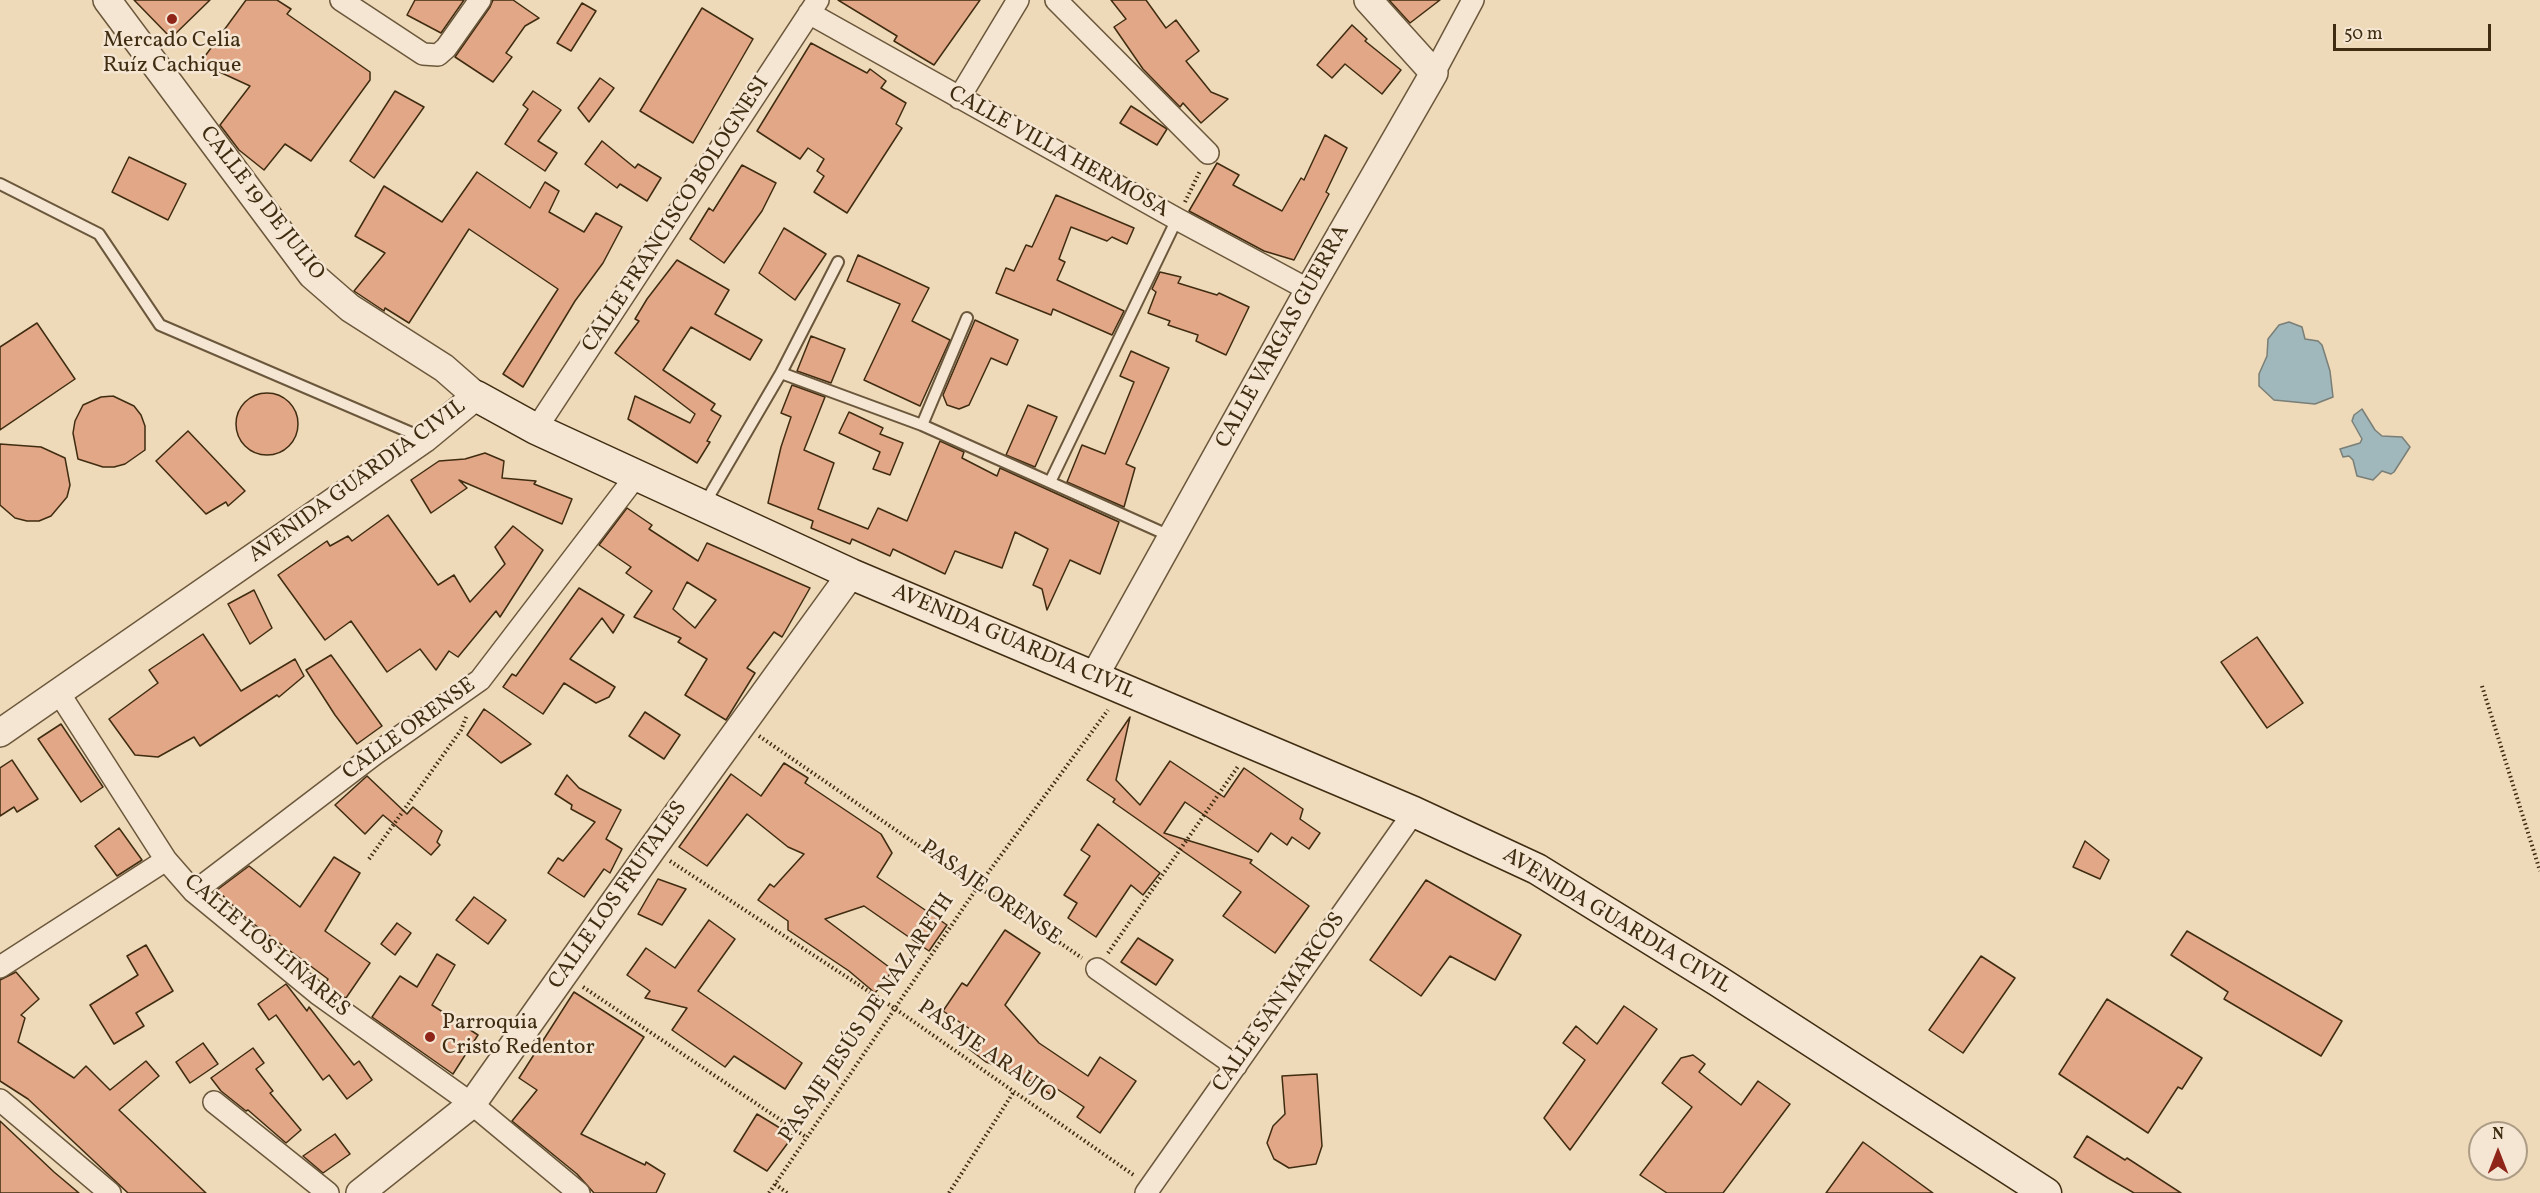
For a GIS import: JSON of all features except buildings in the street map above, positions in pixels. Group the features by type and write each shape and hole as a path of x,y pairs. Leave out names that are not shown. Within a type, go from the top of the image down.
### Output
{"main road":[{"name":"AVENIDA GUARDIA CIVIL","path":"476,396 536,429 851,574 1095,675 1122,690 1414,812 1537,869 1718,981 2046,1193"}],"street":[{"name":"CALLE 19 DE JULIO","path":"107,0 312,275 350,308 444,368 476,396"},
{"path":"341,0 423,54 438,55 446,48 480,0"},
{"path":"959,98 1018,0"},
{"path":"1056,0 1208,153"},
{"path":"1368,0 1434,73"},
{"name":"CALLE VARGAS GUERRA","path":"1095,675 1473,0"},
{"name":"CALLE VILLA HERMOSA","path":"813,7 959,98 1309,290"},
{"name":"CALLE FRANCISCO BOLOGNESI","path":"536,429 813,7"},
{"name":"AVENIDA GUARDIA CIVIL","path":"0,733 424,439 476,396"},
{"name":"CALLE ORENSE","path":"194,892 375,754 480,680 636,476"},
{"name":"CALLE LOS FRUTALES","path":"360,1193 472,1104 652,849 851,574"},
{"name":"CALLE LOS LIÑARES","path":"59,693 166,860 194,892 318,994 472,1104 574,1191"},
{"name":"CALLE SAN MARCOS","path":"1149,1190 1414,812"},
{"path":"0,967 166,860"},
{"path":"1097,969 1236,1066"},
{"path":"0,1100 110,1193"},
{"path":"214,1102 328,1193"}],"lane":[{"path":"0,184 99,234 159,325 424,439"},
{"path":"1050,482 1177,219"},
{"path":"704,505 781,373 838,262"},
{"path":"922,425 967,318"},
{"path":"781,373 922,425 1172,537"}],"path":[{"path":"1177,219 1208,153"},
{"path":"369,859 461,730 480,680"},
{"path":"2482,686 2540,871"},
{"name":"PASAJE JESÚS DE NAZARETH","path":"769,1193 979,885 1122,690"},
{"name":"PASAJE ORENSE","path":"742,724 979,885 1097,969"},
{"path":"1097,969 1254,745"},
{"name":"PASAJE ARAUJO","path":"652,849 894,1008 1149,1190"},
{"path":"564,974 807,1137"},
{"path":"949,1193 1013,1092"},
{"path":"775,1185 787,1193"}],"water":[{"path":"2289,322 2302,327 2305,339 2318,341 2322,345 2330,371 2333,397 2315,404 2274,400 2259,386 2259,374 2267,356 2268,339 2279,325"},
{"path":"2362,409 2375,430 2382,436 2402,437 2410,447 2394,472 2391,474 2382,471 2373,480 2357,476 2353,460 2349,456 2343,457 2340,449 2360,443 2362,439 2352,421 2354,415"}],"place":[{"name":"Mercado Celia Ruíz Cachique","path":"172,19"},
{"name":"Parroquia Cristo Redentor","path":"430,1037"}]}
